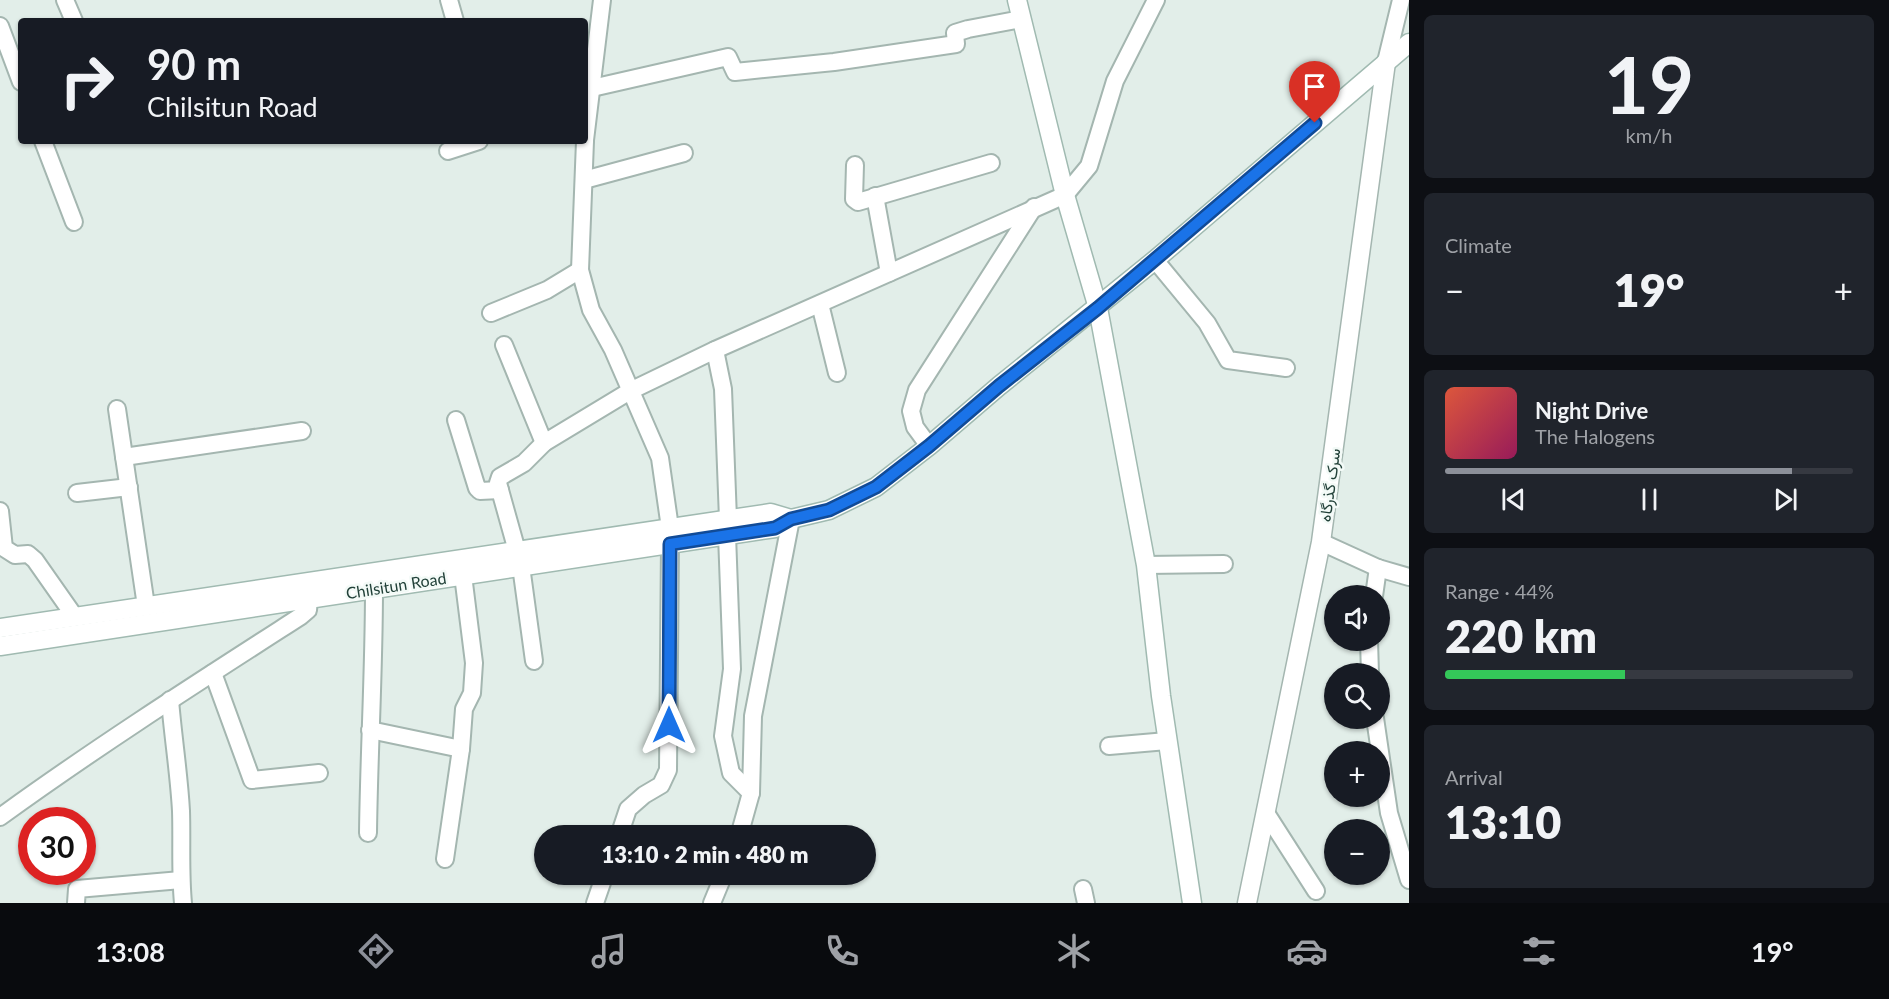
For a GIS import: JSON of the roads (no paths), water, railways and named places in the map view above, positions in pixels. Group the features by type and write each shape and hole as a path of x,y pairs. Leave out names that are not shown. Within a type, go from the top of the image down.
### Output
{"main road":[{"path":"1017,0 1065,195 1098,308 1146,565 1167,741 1192,903"},
{"name":"Chilsitun Road","path":"0,628 146,606 519,558 728,527 775,528 791,519 829,510 876,487 929,446 999,386 1098,308 1409,43"},
{"name":"سرک گذرگاه","path":"1247,903 1322,542 1386,62"},
{"name":"Chilsitun Road","path":"0,646 463,575 519,558"}],"street":[{"path":"65,0 73,18"},
{"path":"449,0 454,18"},
{"path":"588,111 602,0"},
{"path":"534,661 519,558 498,483 500,477 524,463 544,442 630,390 1065,195 1089,166 1115,81 1156,0"},
{"path":"1386,62 1401,0"},
{"path":"592,88 728,57 735,72 834,62 956,44 955,33 1021,19"},
{"path":"0,26 18,74"},
{"path":"45,144 74,222"},
{"path":"448,151 470,144"},
{"path":"585,144 580,270 591,310 613,350 660,458 670,536 668,770 661,785 644,795 628,809 623,825"},
{"path":"584,180 684,153"},
{"path":"855,165 855,201 991,163"},
{"path":"875,196 889,273"},
{"path":"929,446 915,427 910,411 917,390 1034,207"},
{"path":"1155,260 1207,323 1228,360 1286,368"},
{"path":"491,313 548,290 580,270"},
{"path":"820,304 837,373"},
{"path":"504,345 544,442"},
{"path":"715,350 723,389 732,669 723,736 731,773 751,794"},
{"path":"117,409 146,606"},
{"path":"456,420 477,488 480,491 500,490"},
{"path":"124,457 302,431"},
{"path":"77,493 129,487"},
{"path":"0,511 4,548 15,555 28,555 35,560 75,617"},
{"path":"742,825 751,794 753,716 791,519"},
{"path":"1322,542 1378,568 1409,577"},
{"path":"1146,565 1224,564"},
{"path":"1376,585 1378,568"},
{"path":"445,859 461,750 464,709 472,693 474,663 463,575"},
{"path":"368,833 370,730 374,679 374,589"},
{"path":"0,817 170,700 301,616 308,610 309,599"},
{"path":"213,673 252,780 319,773"},
{"path":"170,700 181,807 183,903"},
{"path":"1377,729 1389,813 1409,880"},
{"path":"370,730 461,750"},
{"path":"1109,746 1167,741"},
{"path":"1266,813 1316,891"},
{"path":"76,903 77,889 181,880"},
{"path":"596,903 602,885"},
{"path":"714,903 720,885"}]}
